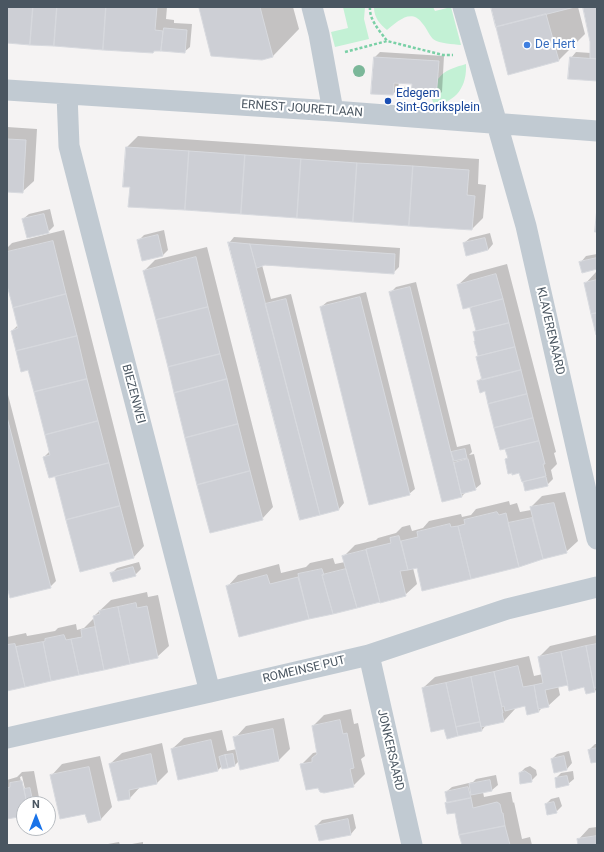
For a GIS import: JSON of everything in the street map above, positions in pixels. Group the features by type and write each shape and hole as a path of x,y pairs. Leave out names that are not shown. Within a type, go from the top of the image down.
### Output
{"street":[{"path":"312,7 319,34 333,111"},
{"name":"KLAVERENAARD","path":"463,7 526,226 597,539"},
{"name":"ERNEST JOURETLAAN","path":"7,90 333,111 597,131"},
{"name":"BIEZENWEI","path":"67,94 69,146 210,692"},
{"name":"ROMEINSE PUT","path":"7,738 369,655 507,609 597,587"},
{"name":"JONKERSAARD","path":"369,655 412,845"}],"path":[{"path":"370,7 373,21 387,41"},
{"path":"323,58 387,41 443,55 477,55"}],"green space":[{"path":"343,7 365,7 364,19 369,39 335,47 331,32 348,28"},
{"path":"374,7 433,7 435,11 451,7 461,45 436,41 424,25 418,19 413,17 400,20 387,30 378,20"},
{"path":"466,64 465,79 459,92 449,100 434,105 432,99 436,98 438,79 447,71"}],"building":[{"path":"8,7 33,7 30,45 7,43"},
{"path":"33,7 57,7 54,46 30,45"},
{"path":"57,7 106,7 103,50 54,46"},
{"path":"106,7 157,7 155,30 163,31 161,51 154,51 153,53 103,50"},
{"path":"260,7 273,57 262,60 211,56 199,8"},
{"path":"491,7 575,7 496,27"},
{"path":"583,7 597,7 597,59 590,58 590,42"},
{"path":"546,14 559,61 508,75 496,27"},
{"path":"164,28 187,30 185,53 161,51"},
{"path":"374,57 439,61 436,99 411,97 412,84 394,83 393,95 371,94"},
{"path":"570,57 597,59 597,81 568,79"},
{"path":"7,139 26,140 23,193 7,192"},
{"path":"126,147 189,151 185,210 128,207 130,187 123,187"},
{"path":"189,151 245,155 241,214 185,210"},
{"path":"245,155 301,159 297,218 241,214"},
{"path":"301,159 357,163 353,222 297,218"},
{"path":"357,163 413,166 409,226 353,222"},
{"path":"413,166 469,170 467,195 475,196 472,230 409,226"},
{"path":"597,208 597,232 595,232"},
{"path":"44,214 49,233 27,238 22,219"},
{"path":"158,235 163,256 142,261 137,240"},
{"path":"485,238 488,250 466,256 463,243"},
{"path":"53,241 66,294 13,308 7,285 7,252"},
{"path":"228,242 250,244 320,515 300,520"},
{"path":"250,244 395,254 394,274 265,265 257,268"},
{"path":"196,257 208,307 156,320 143,271"},
{"path":"597,258 597,269 582,273 579,262"},
{"path":"496,274 503,299 463,309 457,285"},
{"path":"597,280 597,313 591,314 584,283"},
{"path":"410,287 462,497 442,502 389,292"},
{"path":"66,294 77,336 16,351 11,331 18,328 13,308"},
{"path":"360,297 410,495 369,505 320,307"},
{"path":"286,299 339,510 320,515 265,304"},
{"path":"503,299 509,323 476,331 470,308"},
{"path":"208,307 220,354 168,367 156,320"},
{"path":"597,313 597,335 596,335 591,314"},
{"path":"509,323 515,347 478,356 473,332"},
{"path":"77,336 87,379 34,392 28,370 21,372 16,351"},
{"path":"515,347 521,370 482,380 476,357"},
{"path":"220,354 227,379 174,393 168,367"},
{"path":"521,370 527,394 488,404 485,391 480,393 477,381"},
{"path":"87,379 98,421 45,435 34,392"},
{"path":"227,379 238,424 185,438 174,393"},
{"path":"527,394 533,418 494,428 488,404"},
{"path":"7,417 51,588 10,598 7,587"},
{"path":"533,418 539,441 500,450 494,428"},
{"path":"98,421 109,463 49,478 43,457 50,455 45,435"},
{"path":"238,424 250,471 197,485 185,438"},
{"path":"539,441 545,464 543,464 546,476 522,482 519,473 512,475 512,473 508,474 505,459 508,458 505,449"},
{"path":"465,449 467,458 454,461 451,452"},
{"path":"468,459 476,490 461,494 454,463"},
{"path":"109,463 120,506 66,520 55,477"},
{"path":"250,471 263,520 210,533 197,485"},
{"path":"546,477 548,486 525,491 523,482"},
{"path":"554,503 567,553 543,559 530,507"},
{"path":"120,506 134,558 80,572 66,520"},
{"path":"497,512 499,515 506,513 519,567 471,579 458,526 465,524 464,520"},
{"path":"532,518 543,559 519,567 508,523"},
{"path":"450,524 451,527 458,526 471,579 422,591 417,568 408,570 401,541 418,537 417,532"},
{"path":"399,536 408,570 400,571 406,596 380,603 366,549 391,543 390,538"},
{"path":"366,550 380,602 357,608 342,556"},
{"path":"133,567 136,576 113,582 110,573"},
{"path":"322,569 324,575 322,575 333,614 309,619 298,574"},
{"path":"346,569 357,608 333,614 322,575"},
{"path":"267,575 270,584 298,577 309,619 239,637 226,586"},
{"path":"136,603 137,608 147,606 158,658 130,664 118,607"},
{"path":"118,607 130,664 104,670 93,616 100,614 99,611"},
{"path":"95,627 104,670 79,675 71,639 82,637 81,630"},
{"path":"64,635 66,640 71,639 79,675 51,681 43,642 45,639"},
{"path":"43,642 51,681 25,687 16,647"},
{"path":"15,644 25,687 7,691 7,645"},
{"path":"597,644 597,688 594,688 586,646"},
{"path":"586,646 595,692 586,694 584,687 569,691 561,652"},
{"path":"561,652 568,685 545,690 549,707 538,709 534,685 543,683 538,657"},
{"path":"518,666 523,687 534,685 539,712 527,715 525,706 505,711 504,706 502,707 494,672"},
{"path":"494,672 504,722 481,727 471,677"},
{"path":"471,677 480,722 456,727 446,683"},
{"path":"446,683 458,736 447,739 444,729 431,732 422,688"},
{"path":"340,720 343,734 347,733 354,768 350,769 354,787 324,793 320,792 318,788 306,790 300,764 312,762 312,758 317,754 312,726"},
{"path":"480,722 482,731 458,736 456,727"},
{"path":"273,729 279,761 240,770 233,737"},
{"path":"211,740 218,771 178,780 171,749"},
{"path":"597,748 597,762 591,763 588,750"},
{"path":"151,754 157,784 129,790 130,799 118,801 109,764"},
{"path":"233,754 235,766 228,768 225,755"},
{"path":"225,755 228,768 222,769 219,757"},
{"path":"564,756 567,770 554,773 551,759"},
{"path":"89,767 101,820 88,823 85,814 60,819 50,775"},
{"path":"525,771 531,775 532,782 520,784 519,773"},
{"path":"567,776 569,785 556,788 555,778"},
{"path":"490,780 492,791 471,795 469,784"},
{"path":"22,781 25,796 16,796 16,817 7,819 7,788 10,787 10,783"},
{"path":"468,787 471,798 447,803 445,792"},
{"path":"30,788 32,796 25,796 24,789"},
{"path":"471,798 473,808 497,802 500,804 505,826 459,835 455,813 447,814 445,803"},
{"path":"554,802 557,813 547,815 545,804"},
{"path":"348,819 351,835 319,841 315,826"},
{"path":"505,826 510,845 462,845 459,835"},
{"path":"597,836 597,845 578,845 577,839"}],"place":[{"name":"De Hert","path":"527,45"},
{"name":"Edegem Sint-Goriksplein","path":"388,101"}]}
